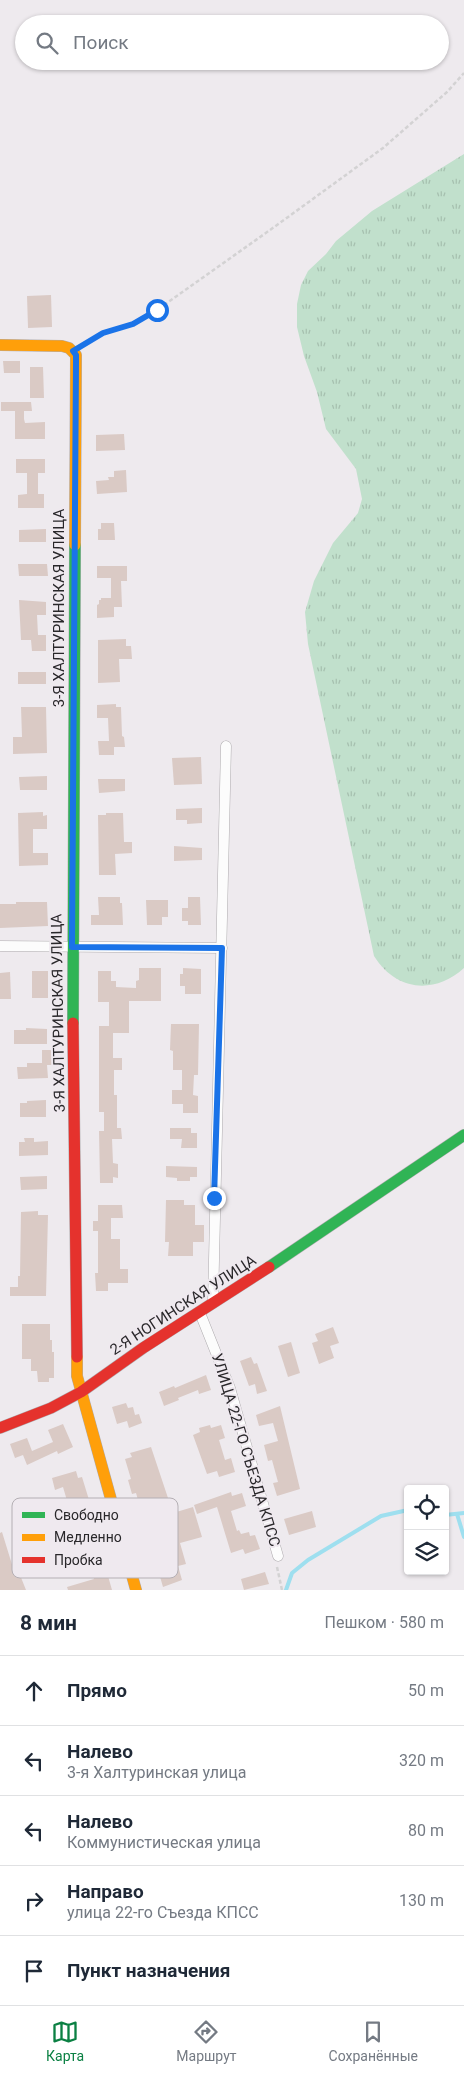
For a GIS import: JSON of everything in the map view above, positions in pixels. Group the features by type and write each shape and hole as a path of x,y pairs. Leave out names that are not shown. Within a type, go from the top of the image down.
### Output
{"street":[{"path":"0,345 68,348"},
{"name":"3-Я ХАЛТУРИНСКАЯ УЛИЦА","path":"68,348 76,355 72,947 77,1376 110,1498"},
{"path":"213,1303 226,746"},
{"path":"0,946 222,948"},
{"name":"2-Я НОГИНСКАЯ УЛИЦА","path":"0,1428 51,1408 81,1392 143,1348 200,1313 464,1135"},
{"name":"УЛИЦА 22-ГО СЪЕЗДА КПСС","path":"200,1313 230,1388 278,1556"}],"path":[{"path":"68,348 103,333 133,324 157,310 383,148 447,92 464,72"},
{"name":"УЛИЦА 22-ГО СЪЕЗДА КПСС","path":"278,1556 277,1570 282,1590"}],"green space":[{"path":"464,154 464,968 452,977 440,982 416,985 404,982 393,976 383,968 374,956 308,644 305,612 314,581 333,543 358,513 362,499 356,469 326,429 297,327 297,304 301,285 308,271 326,254 336,241 372,211"}],"building":[{"path":"51,295 52,327 28,328 27,296"},
{"path":"3,361 20,361 20,373 4,373"},
{"path":"30,367 43,367 44,398 30,398"},
{"path":"1,402 31,402 32,411 24,411 25,423 45,422 45,439 15,439 15,411 1,411"},
{"path":"124,434 125,450 96,451 96,435"},
{"path":"16,459 45,459 45,473 38,473 38,494 44,494 44,508 18,508 18,495 27,494 27,473 16,473"},
{"path":"126,470 127,492 97,494 96,481 109,480 108,477 114,477 114,471"},
{"path":"101,523 114,523 115,540 98,540 98,529 101,529"},
{"path":"46,529 46,542 19,542 19,530"},
{"path":"18,564 47,564 48,576 19,576"},
{"path":"97,566 127,566 127,581 121,581 122,607 114,607 114,617 97,618 99,600 101,598 111,598 111,578 97,578"},
{"path":"19,600 46,602 46,615 37,615 38,635 46,635 46,651 32,651 31,640 21,640"},
{"path":"126,639 126,646 131,646 132,659 119,659 120,682 98,683 98,640"},
{"path":"18,672 46,672 46,684 18,684"},
{"path":"116,704 116,707 121,707 122,736 124,737 125,747 114,747 114,755 99,755 98,741 109,741 108,718 97,718 97,705"},
{"path":"21,707 46,707 47,753 13,754 13,737 22,737"},
{"path":"201,757 202,784 174,785 172,758"},
{"path":"47,776 47,790 20,790 19,777"},
{"path":"98,779 125,779 125,791 99,793"},
{"path":"202,808 202,823 187,824 187,820 176,820 176,809"},
{"path":"43,812 43,816 47,815 47,829 33,829 33,853 48,853 48,865 19,866 18,813"},
{"path":"106,813 123,813 124,842 132,842 132,853 115,854 116,875 99,875 98,815 106,815"},
{"path":"174,846 202,848 202,860 174,861"},
{"path":"98,897 120,897 123,925 91,925 91,915 99,915"},
{"path":"188,897 200,897 201,925 188,925 188,921 182,921 182,908 188,908"},
{"path":"146,900 168,900 168,917 162,917 162,925 147,925"},
{"path":"16,902 47,902 48,926 0,928 0,904 16,904"},
{"path":"139,968 161,968 161,1001 129,1001 129,1033 113,1033 113,1058 122,1058 122,1070 114,1070 114,1095 117,1095 117,1128 121,1128 122,1139 112,1139 113,1163 118,1164 118,1178 113,1177 113,1183 100,1183 99,1131 104,1131 104,1112 99,1112 99,1026 109,1026 109,1002 98,1002 98,971 111,971 111,981 116,981 116,987 136,988 136,981 139,980"},
{"path":"183,968 201,969 201,994 185,994 185,986 180,986 180,974 183,974"},
{"path":"32,971 48,971 48,998 32,998"},
{"path":"10,972 11,999 0,999 0,973"},
{"path":"171,1024 199,1024 198,1075 194,1075 193,1095 198,1096 198,1113 183,1113 183,1104 172,1104 172,1090 182,1090 182,1070 173,1070 173,1051 170,1050"},
{"path":"26,1028 47,1029 47,1044 14,1044 14,1030 26,1030"},
{"path":"42,1050 53,1050 53,1065 47,1065 48,1078 18,1079 17,1067 27,1067 27,1063 42,1063"},
{"path":"46,1100 46,1117 20,1117 20,1103"},
{"path":"170,1128 191,1128 191,1133 197,1133 197,1148 181,1148 182,1139 170,1139"},
{"path":"24,1138 34,1138 34,1142 48,1141 48,1155 19,1156 19,1142 25,1142"},
{"path":"166,1166 197,1167 197,1177 190,1177 190,1181 177,1181 177,1178 166,1177"},
{"path":"47,1176 47,1189 21,1190 20,1177"},
{"path":"166,1200 184,1200 184,1205 195,1205 195,1225 204,1225 204,1242 193,1242 193,1256 168,1256 169,1242 165,1242"},
{"path":"98,1205 122,1205 123,1218 111,1218 111,1239 120,1239 120,1269 128,1269 128,1283 108,1283 108,1291 96,1291 95,1273 98,1273 98,1231 93,1231 93,1221 98,1221"},
{"path":"38,1211 38,1215 48,1215 46,1296 10,1296 10,1287 18,1287 18,1276 20,1276 21,1212"},
{"path":"22,1324 50,1324 50,1340 52,1340 52,1352 54,1352 54,1378 49,1378 49,1382 38,1382 37,1371 31,1371 31,1359 22,1359"},
{"path":"333,1327 339,1343 330,1346 334,1358 319,1364 312,1343 318,1341 315,1334"},
{"path":"291,1342 300,1373 288,1377 278,1346"},
{"path":"251,1357 254,1364 257,1363 267,1391 257,1394 255,1384 249,1386 240,1361"},
{"path":"206,1375 211,1390 199,1394 198,1390 164,1406 159,1392 174,1386 175,1388"},
{"path":"126,1403 128,1408 133,1407 135,1415 139,1414 142,1423 129,1428 127,1421 117,1424 112,1407"},
{"path":"280,1406 300,1489 277,1496 273,1483 278,1482 272,1460 268,1461 264,1445 278,1441 273,1423 259,1426 256,1415"},
{"path":"63,1424 73,1447 58,1454 57,1451 27,1465 23,1455 15,1458 10,1444 27,1438 32,1451 53,1442 48,1430"},
{"path":"210,1425 211,1428 221,1425 225,1438 219,1440 225,1460 231,1458 235,1472 219,1477 217,1471 207,1474 193,1435 200,1432 199,1428"},
{"path":"151,1447 168,1498 137,1498 136,1493 132,1494 128,1480 131,1479 125,1459 132,1457 130,1453"},
{"path":"76,1471 78,1478 82,1477 88,1498 66,1498 63,1487 55,1490 52,1478"},
{"path":"231,1492 232,1496 242,1493 246,1506 231,1511 237,1531 239,1530 241,1534 249,1532 250,1536 255,1535 260,1549 245,1554 243,1549 231,1553 217,1507 197,1514 194,1505"},
{"path":"193,1507 202,1537 180,1543 186,1564 178,1566 178,1512"},
{"path":"312,1511 316,1527 289,1535 284,1519"},
{"path":"2,1532 12,1564 12,1578 21,1578 26,1590 0,1590 0,1533"},
{"path":"178,1566 182,1580 163,1587 160,1578 178,1578"},
{"path":"265,1572 269,1584 244,1590 241,1579"},
{"path":"109,1578 112,1590 68,1590 67,1587 94,1579"}],"waterway":[{"path":"286,1590 292,1573 308,1560 381,1516 404,1511"},
{"path":"449,1515 464,1513"},
{"path":"457,1514 464,1537"}],"traffic: fast":[{"path":"73,1023 75,545"},
{"path":"269,1267 464,1135"}],"traffic: slow":[{"path":"0,345 62,346 69,348 76,355 75,545"},
{"path":"77,1357 77,1376 111,1498"},
{"path":"133,1578 136,1590"}],"traffic: jam":[{"path":"73,1023 77,1357"},
{"path":"0,1428 51,1408 81,1392 143,1348 269,1267"}],"route":[{"path":"157,310 133,324 103,333 73,351 76,355 76,361 72,947 222,948 214,1198"}]}
